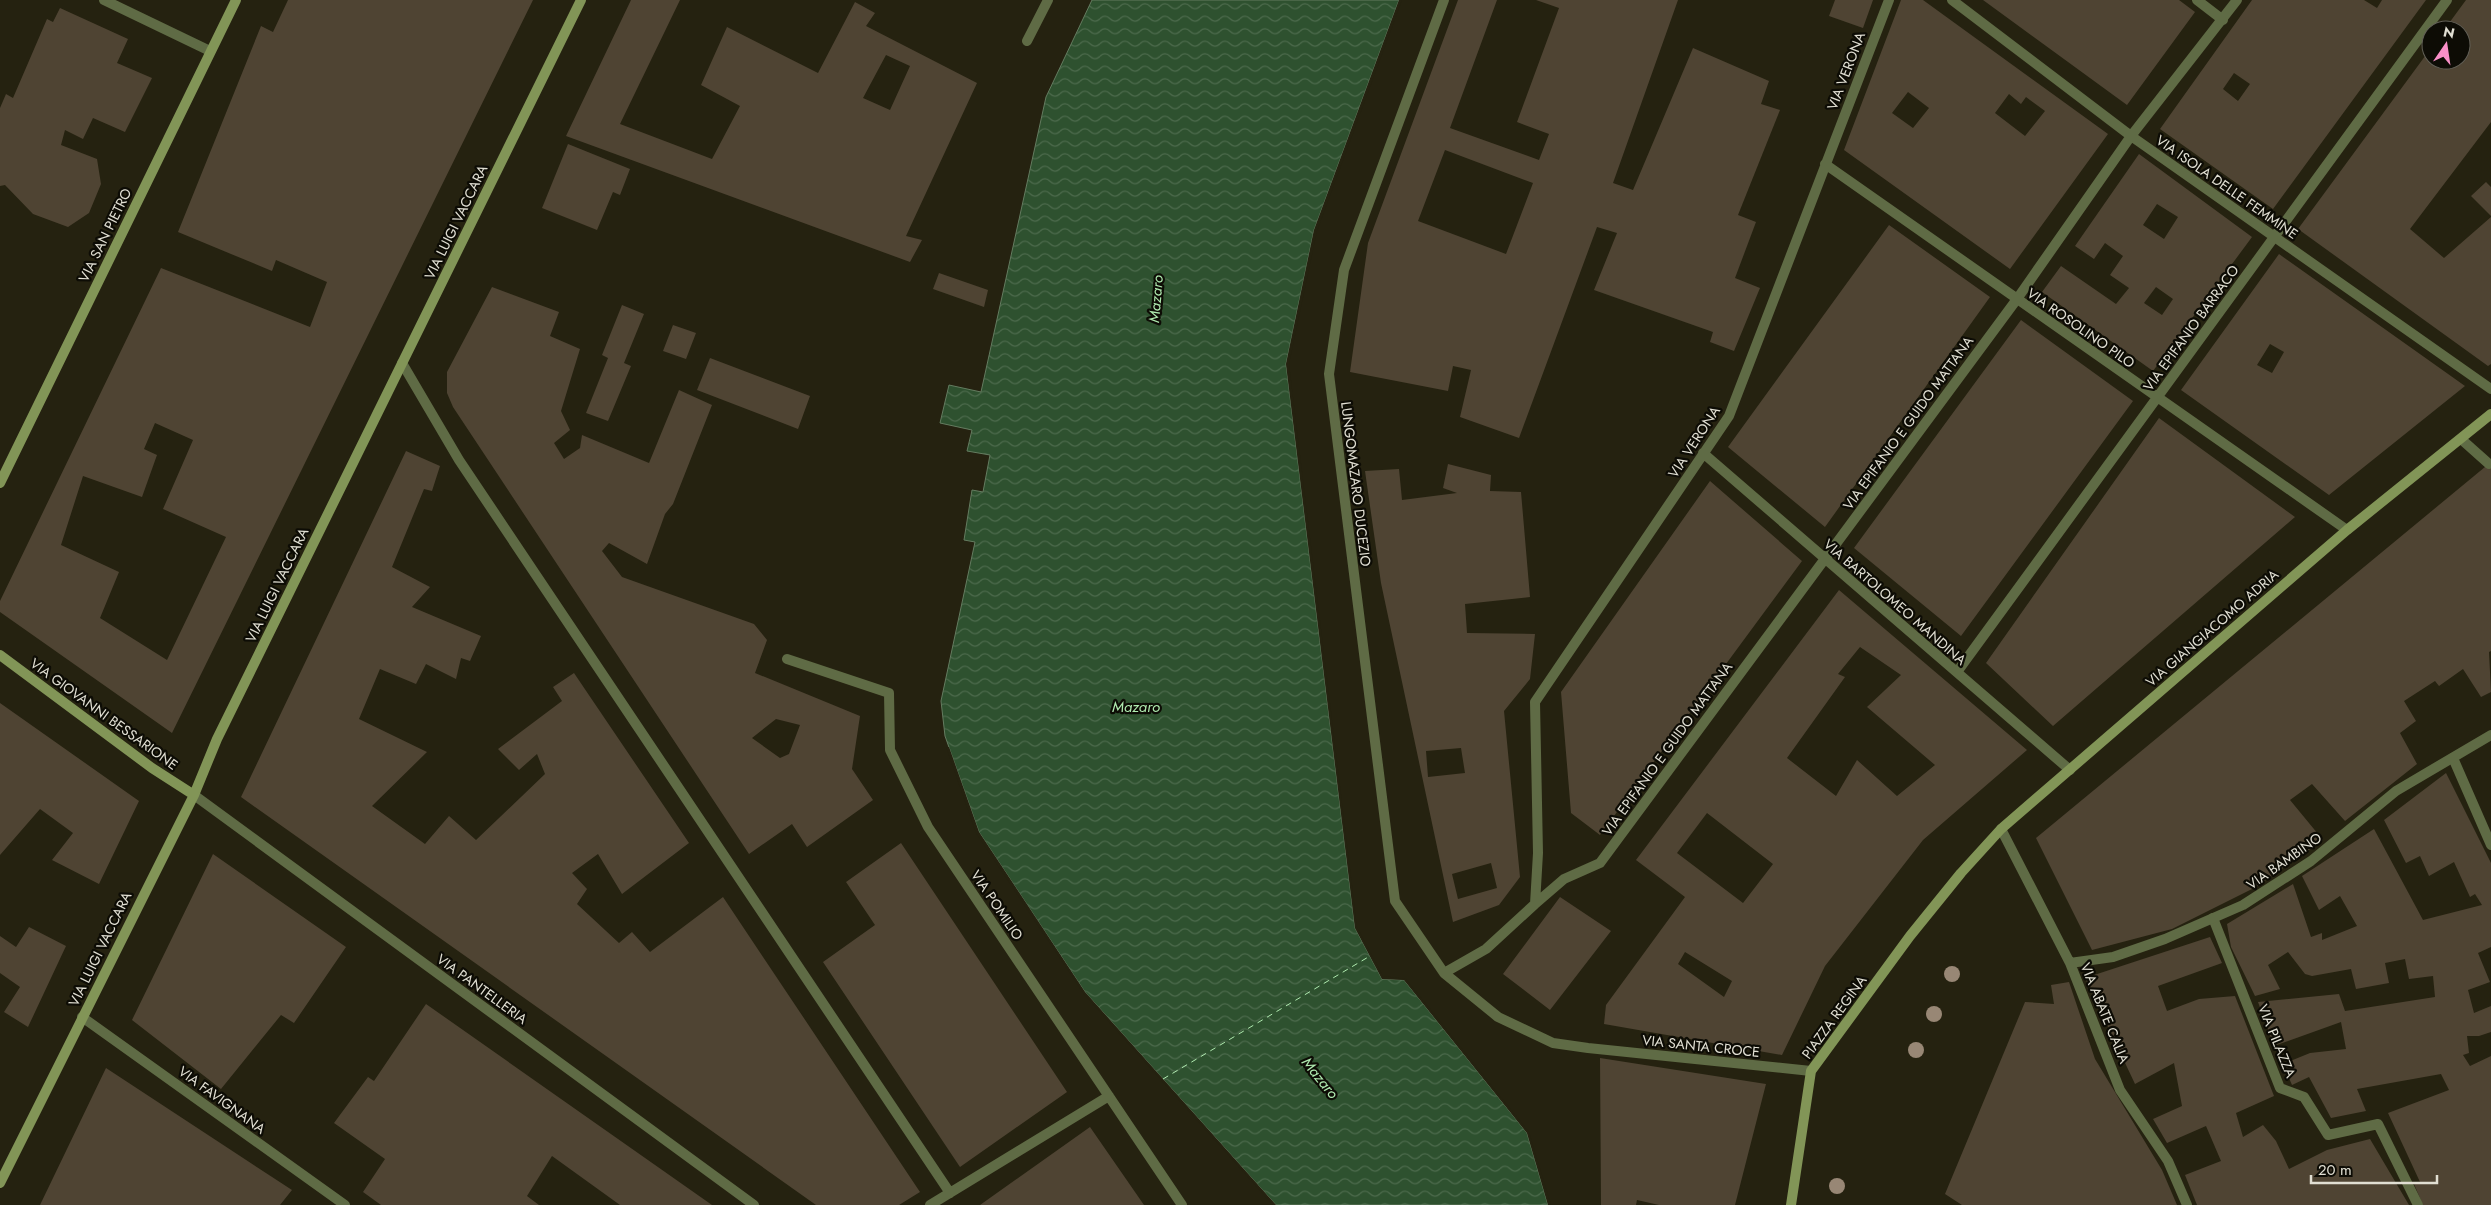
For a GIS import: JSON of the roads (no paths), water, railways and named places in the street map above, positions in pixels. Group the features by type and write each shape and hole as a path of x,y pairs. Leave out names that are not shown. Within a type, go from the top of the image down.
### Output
{"main road":[{"name":"VIA SAN PIETRO","path":"0,483 236,0"},
{"name":"VIA LUIGI VACCARA","path":"0,1184 194,795 217,739 581,0"},
{"name":"VIA GIANGIACOMO ADRIA","path":"1961,873 2001,829 2347,530 2491,414"},
{"name":"VIA GIOVANNI BESSARIONE","path":"0,654 152,768 194,795"},
{"name":"PIAZZA REGINA","path":"1791,1205 1811,1071 1910,936 1961,873"}],"street":[{"path":"104,0 210,50"},
{"path":"1027,40 1048,0"},
{"name":"LUNGOMAZARO DUCEZIO","path":"1444,0 1344,270 1329,374 1395,901 1444,973 1498,1017 1553,1042 1588,1048"},
{"name":"VIA VERONA","path":"1535,904 1538,854 1535,702 1729,416 1889,0"},
{"name":"VIA ISOLA DELLE FEMMINE","path":"1952,0 2130,136 2491,389"},
{"path":"2197,0 2223,20"},
{"name":"VIA EPIFANIO E GUIDO MATTANA","path":"1535,904 1564,879 1600,863 2016,299 2130,136 2237,0"},
{"name":"VIA EPIFANIO BARRACO","path":"1956,672 2447,0"},
{"name":"VIA ROSOLINO PILO","path":"1825,164 2347,530"},
{"path":"402,363 459,460 950,1193"},
{"path":"2461,439 2489,464"},
{"name":"VIA BARTOLOMEO MANDINA","path":"1703,453 2070,770"},
{"name":"VIA POMILIO","path":"787,659 889,693 890,750 928,827 1182,1205"},
{"name":"VIA BAMBINO","path":"2070,962 2113,957 2243,905 2312,861 2396,791 2491,735"},
{"path":"2453,758 2491,845"},
{"name":"VIA PANTELLERIA","path":"194,795 754,1205"},
{"name":"VIA ABATE CALIA","path":"2001,829 2070,962 2120,1090 2168,1161 2186,1205"},
{"path":"1444,973 1486,949 1535,904"},
{"name":"VIA PILAZZA","path":"2213,918 2280,1088 2304,1097 2328,1135 2378,1124 2418,1205"},
{"name":"VIA FAVIGNANA","path":"82,1017 345,1205"},
{"name":"VIA SANTA CROCE","path":"1588,1048 1811,1071"},
{"path":"930,1205 1109,1096"}],"water":[{"name":"Mazaro","path":"1092,0 1399,0 1314,230 1286,364 1355,928 1382,979 1404,980 1527,1133 1548,1205 1276,1205 1085,992 979,832 945,736 941,701 975,542 964,540 972,490 983,492 990,455 967,451 972,430 940,423 949,385 981,392 1046,97"}]}
